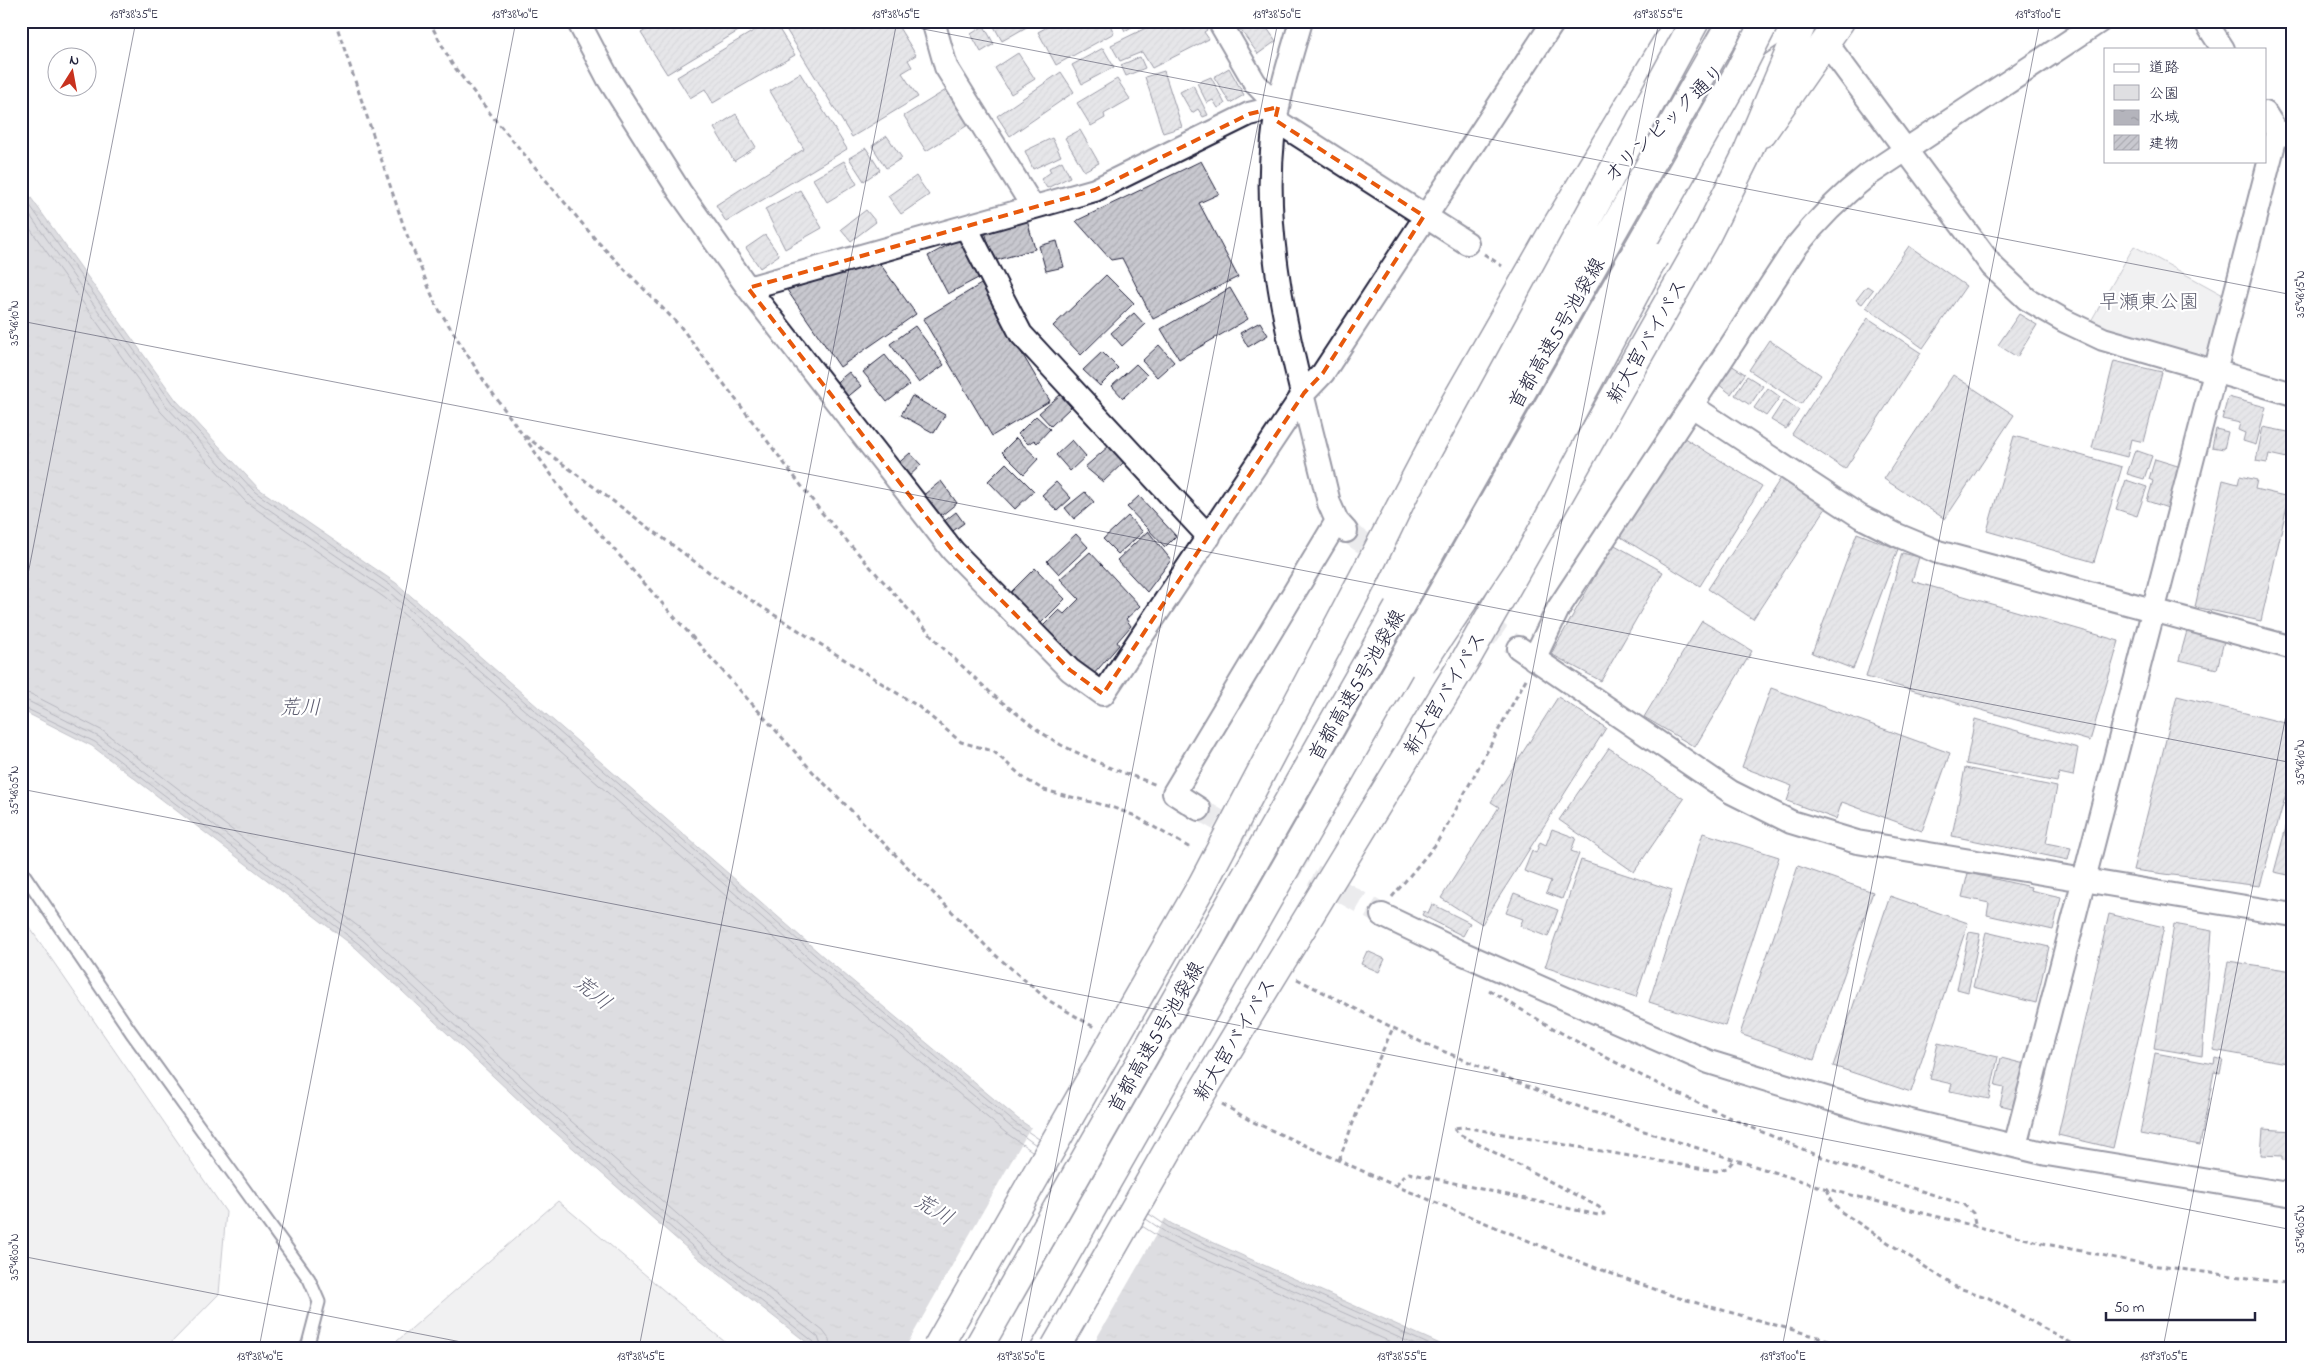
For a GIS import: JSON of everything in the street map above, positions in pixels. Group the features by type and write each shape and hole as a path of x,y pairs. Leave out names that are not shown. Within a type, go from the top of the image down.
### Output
{"main road":[{"path":"937,1348 1201,887 1454,405 1550,237 1680,21"},
{"path":"1272,831 1431,506 1695,21"},
{"name":"首都高速5号池袋線","path":"978,1348 1732,21"},
{"name":"首都高速5号池袋線","path":"1012,1348 1739,72 1766,21"},
{"path":"1300,844 1504,540 1779,21"},
{"name":"オリンピック通り","path":"1550,237 1633,150 1719,68 1788,21"},
{"name":"新大宮バイパス","path":"1055,1348 1187,1117 1276,967 1466,659 1707,234 1745,158 1803,21"},
{"path":"1745,158 1832,31"}],"street":[{"path":"578,21 608,78 680,192 748,288 953,551 1070,670 1103,694 1304,394 1323,373 1424,216 1554,21"},
{"path":"933,21 946,68 1033,207"},
{"path":"1219,21 1255,83 1277,114 1424,216 1467,243"},
{"path":"1199,809 1174,793 1342,526 1329,503 1282,300 1273,250 1270,179 1277,114 1300,21"},
{"path":"2100,21 1862,179 1819,218 1796,248 1558,609 1526,654 1731,792 1791,822 1857,842 2293,915"},
{"path":"2205,21 2222,48"},
{"path":"1832,31 1906,149 1992,266 2027,299 2065,322 2103,338 2293,394"},
{"path":"748,288 1095,190 1249,114 1277,114"},
{"path":"2015,1146 2086,880 2278,127"},
{"path":"966,227 1021,334 1209,537"},
{"path":"1692,406 1861,517 1938,552 2293,648"},
{"path":"1382,914 1473,958 1709,1062 1865,1110 2056,1156 2293,1195"}],"lane":[{"path":"21,870 131,1032 309,1279 320,1302 308,1344 305,1348"}],"path":[{"path":"335,21 405,230 436,305 479,374 568,498 813,772 993,953 1048,1000 1099,1030"},
{"path":"429,21 452,64 493,118 596,240 680,326 822,513 942,647 993,695 1046,736 1108,767 1174,793"},
{"path":"521,432 721,581 919,707 961,742 993,751 1025,779 1044,790 1133,815 1192,849"},
{"path":"1382,914 1388,903 1436,844 1454,813 1525,681 1526,654"},
{"path":"1276,967 1421,1042 1556,1098 1644,1131 1827,1189 1976,1228 2151,1265 2293,1284"},
{"path":"1484,987 1627,1069 1703,1106 1818,1156 1964,1205 1972,1213 1976,1228"},
{"path":"1338,1160 1370,1078 1393,1028"},
{"path":"1217,1101 1251,1121 1396,1186 1580,1262 1676,1297 1857,1348"},
{"path":"1396,1186 1403,1177 1410,1173 1598,1215 1604,1214 1599,1207 1459,1134 1453,1128 1463,1126 1716,1171 1727,1168 1734,1160"},
{"path":"1827,1189 1831,1199 1840,1211 1956,1288 1989,1298 2080,1348"}],"highlighted area":[{"path":"1278,107 1275,120 1424,216 1323,373 1304,393 1103,694 1070,670 953,551 748,288 1095,190 1249,114"}],"green space":[{"name":"早瀬東公園","path":"2134,246 2225,296 2208,360 2110,330 2091,321"},
{"path":"21,915 226,1212 219,1294 166,1348 21,1348"},
{"path":"558,1201 732,1348 389,1348"}],"water":[{"name":"荒川","path":"21,184 176,400 259,489 396,583 825,958 1018,1119 1172,1224 1449,1348 814,1348 697,1257 525,1106 356,948 92,746 21,710"}],"pier":[{"path":"1032,1125 1166,1217 1091,1348 905,1348"}],"building":[{"path":"660,21 755,21 667,74 641,33"},
{"path":"770,21 774,21 795,55 713,103 705,89 690,98 677,77"},
{"path":"781,21 895,21 916,55 908,60 912,67 902,73 918,97 852,137"},
{"path":"991,21 1037,21 1002,41"},
{"path":"1058,21 1108,21 1114,33 1056,65 1038,32"},
{"path":"1120,21 1141,21 1125,31"},
{"path":"1160,21 1202,21 1207,30 1204,32 1209,39 1152,68 1142,52 1120,61 1111,45"},
{"path":"1234,21 1262,21 1276,41 1258,54"},
{"path":"984,26 994,44 981,52 971,34"},
{"path":"1103,48 1114,67 1082,84 1072,65"},
{"path":"1018,53 1035,79 1011,94 995,68"},
{"path":"1140,57 1145,68 1126,76 1121,65"},
{"path":"1229,68 1244,95 1230,103 1214,77"},
{"path":"1164,71 1182,127 1163,133 1145,77"},
{"path":"1061,72 1074,92 1010,136 997,116"},
{"path":"800,73 847,149 726,222 716,205 804,149 770,91"},
{"path":"1211,77 1225,104 1218,108 1213,100 1207,103 1197,83"},
{"path":"1117,79 1130,99 1104,114 1105,118 1091,126 1077,103"},
{"path":"1193,85 1208,115 1203,117 1198,109 1192,113 1180,92"},
{"path":"946,90 968,125 926,151 904,116"},
{"path":"736,114 756,147 734,161 714,128"},
{"path":"1080,130 1099,163 1084,171 1065,138"},
{"path":"887,136 902,158 886,168 872,146"},
{"path":"1052,138 1061,156 1033,169 1025,151"},
{"path":"866,148 880,170 864,181 849,158"},
{"path":"844,161 857,184 827,202 813,179"},
{"path":"1062,161 1070,177 1047,188 1041,179 1051,172 1049,168"},
{"path":"1201,161 1219,194 1199,203 1238,277 1153,319 1122,258 1111,260 1076,221"},
{"path":"916,176 929,195 901,214 888,196"},
{"path":"800,190 822,228 785,249 765,209"},
{"path":"866,210 876,222 851,241 841,229"},
{"path":"1027,220 1035,249 994,261 985,232"},
{"path":"765,235 779,255 760,268 746,248"},
{"path":"959,239 980,277 948,294 928,256"},
{"path":"1057,241 1064,267 1046,271 1039,246"},
{"path":"1909,246 1966,286 1923,348 1866,307"},
{"path":"878,261 916,314 840,367 787,290"},
{"path":"1106,275 1134,303 1081,355 1053,326"},
{"path":"981,284 1050,401 992,436 923,319"},
{"path":"1867,286 1873,290 1862,304 1856,300"},
{"path":"1230,288 1248,319 1179,359 1161,329"},
{"path":"1134,313 1145,325 1122,346 1111,333"},
{"path":"2019,314 2037,325 2017,357 1998,345"},
{"path":"1868,318 1921,353 1845,469 1792,434"},
{"path":"1260,322 1268,335 1248,347 1240,333"},
{"path":"915,326 944,365 919,383 890,344"},
{"path":"1769,340 1821,375 1801,404 1749,370"},
{"path":"1159,345 1174,362 1157,377 1142,361"},
{"path":"1102,352 1118,368 1100,386 1083,370"},
{"path":"885,355 909,385 887,402 863,372"},
{"path":"2114,361 2162,372 2144,442 2131,439 2127,457 2092,448"},
{"path":"1136,364 1147,375 1123,398 1112,386"},
{"path":"1731,365 1745,374 1731,394 1718,384"},
{"path":"849,372 861,386 845,399 833,385"},
{"path":"1953,375 2014,415 1945,519 1884,479"},
{"path":"1747,376 1763,386 1750,405 1735,395"},
{"path":"1768,388 1780,397 1766,416 1754,408"},
{"path":"1060,395 1071,407 1051,426 1039,413"},
{"path":"912,396 945,415 934,433 901,415"},
{"path":"2228,397 2266,407 2256,445 2243,441 2245,433 2238,430 2240,423 2222,419"},
{"path":"1784,400 1799,410 1786,429 1771,420"},
{"path":"1036,416 1050,429 1037,443 1034,440 1028,444 1018,434"},
{"path":"2263,427 2293,433 2293,445 2290,445 2287,458 2269,454 2267,463 2256,461"},
{"path":"2216,429 2228,432 2224,449 2212,447"},
{"path":"1681,436 1762,486 1700,586 1619,536"},
{"path":"2014,436 2122,467 2094,562 1987,531"},
{"path":"1016,438 1038,459 1024,474 1002,452"},
{"path":"1072,440 1086,456 1070,471 1056,455"},
{"path":"1109,446 1124,462 1103,482 1085,467"},
{"path":"2135,450 2152,456 2144,479 2127,474"},
{"path":"910,453 921,465 906,479 894,467"},
{"path":"2155,459 2181,467 2168,508 2147,501 2153,481 2149,479"},
{"path":"1006,463 1034,491 1015,509 988,481"},
{"path":"2240,476 2257,480 2255,489 2289,497 2261,621 2195,607 2223,480 2238,484"},
{"path":"1781,478 1826,508 1753,619 1708,589"},
{"path":"2126,480 2147,487 2137,516 2116,509"},
{"path":"941,481 957,503 937,519 921,497"},
{"path":"1056,482 1071,498 1057,511 1042,495"},
{"path":"1085,492 1094,502 1074,519 1065,508"},
{"path":"1139,496 1176,536 1165,547 1127,507"},
{"path":"956,512 964,523 950,533 942,523"},
{"path":"1128,516 1143,532 1118,554 1103,539"},
{"path":"1148,531 1171,560 1147,592 1117,560"},
{"path":"1857,533 1898,549 1853,669 1812,653"},
{"path":"1076,534 1088,547 1059,574 1047,561"},
{"path":"1613,544 1663,572 1601,681 1551,654"},
{"path":"1090,552 1140,606 1126,619 1131,626 1117,642 1119,645 1093,675 1041,628 1059,610 1064,614 1079,599 1060,579"},
{"path":"1902,553 1919,557 1912,581 2119,641 2090,741 1866,677"},
{"path":"1035,568 1065,599 1038,626 1008,595"},
{"path":"1702,621 1752,651 1695,747 1644,717"},
{"path":"2187,631 2224,641 2217,669 2179,660"},
{"path":"1771,688 1950,753 1922,831 1842,802 1836,819 1787,801 1792,786 1742,767"},
{"path":"2177,696 2293,725 2293,769 2260,886 2133,870"},
{"path":"1558,697 1606,728 1482,924 1441,898 1499,807 1491,802"},
{"path":"1975,719 2078,748 2073,776 2059,773 2057,782 1966,764"},
{"path":"1609,748 1684,799 1634,872 1559,820"},
{"path":"1965,768 2057,787 2046,843 2071,848 2068,860 1952,836"},
{"path":"2293,801 2293,876 2274,872"},
{"path":"1552,829 1576,838 1571,851 1579,854 1562,899 1546,893 1551,881 1524,871 1532,851 1536,853 1540,842 1546,845"},
{"path":"1703,833 1779,857 1725,1026 1649,1002"},
{"path":"1581,860 1672,890 1636,997 1545,967"},
{"path":"1798,866 1873,892 1814,1060 1740,1034"},
{"path":"1968,873 2031,887 2030,890 2061,897 2053,930 1987,915 1989,903 1962,897"},
{"path":"1514,893 1558,910 1548,937 1520,926 1523,919 1506,913"},
{"path":"1890,896 1968,923 1911,1092 1833,1066"},
{"path":"1432,904 1470,923 1463,936 1422,915 1424,911 1428,913"},
{"path":"2109,914 2164,927 2113,1148 2058,1135"},
{"path":"2174,924 2212,931 2202,1056 2154,1048"},
{"path":"1969,932 1980,934 1968,992 1957,989"},
{"path":"1986,932 2049,947 2036,1003 1973,987"},
{"path":"1367,951 1385,959 1379,972 1361,964"},
{"path":"2228,961 2293,971 2293,1064 2213,1050"},
{"path":"1938,1043 1998,1057 1989,1099 1950,1091 1952,1084 1930,1079"},
{"path":"2155,1053 2214,1064 2215,1058 2223,1060 2220,1073 2214,1072 2200,1145 2140,1134"},
{"path":"2001,1058 2025,1064 2018,1095 2016,1095 2012,1108 2000,1105 2004,1088 1995,1086"},
{"path":"2263,1129 2293,1131 2293,1160 2282,1160 2282,1156 2261,1155"}],"tunnel":[{"path":"1346,531 1519,648"},
{"path":"1199,809 1382,915"}]}
